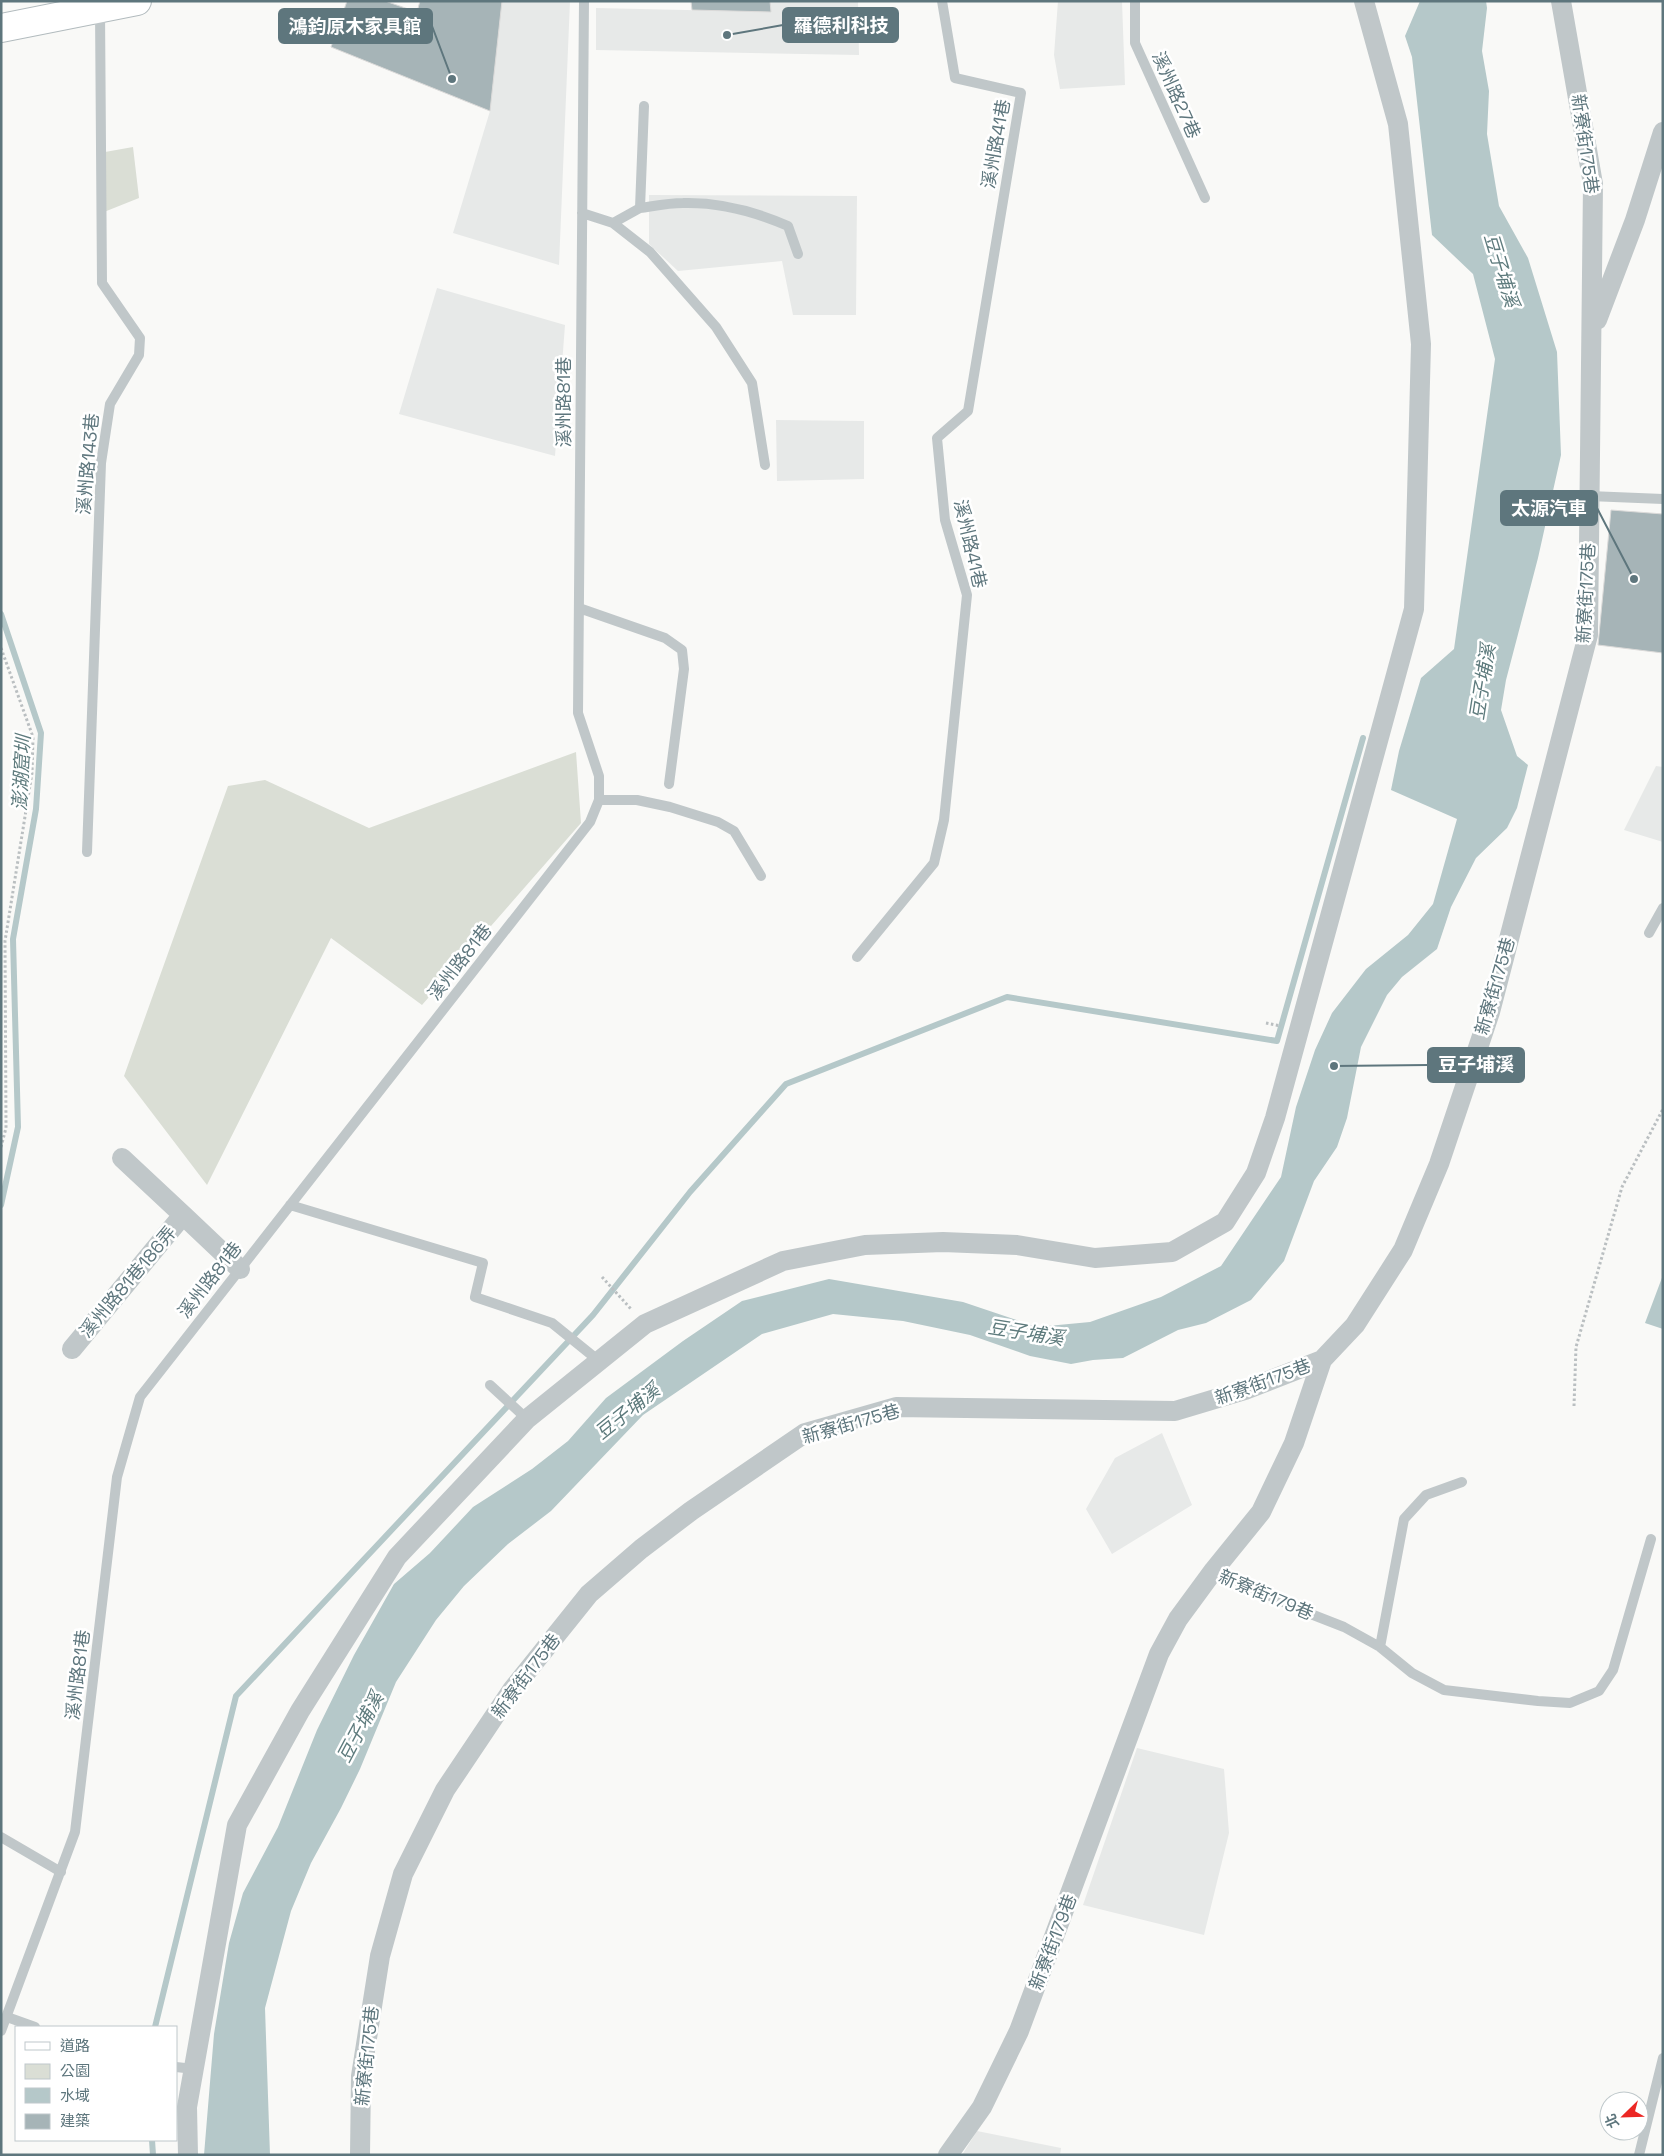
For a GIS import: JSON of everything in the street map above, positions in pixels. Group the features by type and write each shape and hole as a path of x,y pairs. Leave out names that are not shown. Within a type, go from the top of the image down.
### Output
{"street":[{"path":"1,28 137,1"},
{"path":"188,2155 185,2068 237,1826 300,1711 397,1557 521,1414 599,1361 645,1324 783,1262 865,1246 943,1242 1016,1245 1095,1258 1172,1252 1225,1222 1256,1173 1275,1118 1414,609 1421,344 1398,124 1364,1"},
{"name":"新寮街175巷","path":"360,2155 360,2076 380,1956 403,1874 445,1790 512,1690 589,1594 641,1548 744,1473 806,1433 896,1407 1175,1412 1245,1390 1322,1360 1355,1325 1403,1250 1439,1164 1490,1012 1588,635 1593,184 1561,1"},
{"path":"1591,334 1634,220 1663,132"},
{"name":"溪州路81巷186弄","path":"122,1158 240,1269"},
{"name":"溪州路81巷186弄","path":"72,1349 183,1215"},
{"path":"1214,1570 1261,1512 1294,1443 1322,1360"},
{"name":"新寮街179巷","path":"948,2155 982,2107 1020,2031 1159,1654 1178,1619 1214,1570"}],"lane":[{"name":"溪州路81巷","path":"1,2031 76,1832 117,1477 140,1397 590,822 599,800 599,776 578,713 584,1"},
{"name":"溪州路41巷","path":"857,957 934,863 944,820 967,595 945,520 937,438 968,411 1021,93 955,78 942,1"},
{"name":"溪州路27巷","path":"1135,1 1134,44 1204,198"},
{"name":"溪州路143巷","path":"87,852 101,464 110,404 139,355 140,338 102,283 100,9"},
{"path":"640,208 644,106"},
{"path":"613,223 640,208 683,203 725,207 761,214 788,226 798,254"},
{"path":"582,213 613,223 650,252 716,327 752,383 765,465"},
{"path":"1589,496 1663,499"},
{"path":"579,608 665,638 682,650 684,668 669,784"},
{"path":"599,800 638,800 670,807 718,822 734,831 761,876"},
{"path":"1649,933 1663,908"},
{"path":"290,1205 483,1263 475,1298 552,1323 599,1361"},
{"path":"490,1385 521,1414"},
{"path":"1380,1647 1404,1519 1426,1495 1462,1482"},
{"name":"新寮街179巷","path":"1214,1570 1303,1611 1344,1627 1380,1647 1412,1673 1444,1690 1570,1703 1598,1691 1613,1670 1651,1539"},
{"path":"1,1837 61,1872"},
{"path":"7,2017 32,2026"},
{"path":"1639,2155 1663,2058"}],"path":[{"path":"1,648 33,737 32,773 5,941 6,1128 1,1147"},
{"path":"1574,1406 1576,1347 1622,1188 1663,1109"},
{"path":"602,1276 619,1295"}],"shaded area":[{"path":"502,1 570,1 559,265 453,233 490,111"},
{"path":"770,1 858,1 859,55 596,50 596,8 770,12"},
{"path":"1058,1 1122,1 1125,85 1060,89 1054,55"},
{"path":"649,195 857,196 856,315 793,315 782,261 678,271 649,244"},
{"path":"437,288 565,325 555,456 399,414"},
{"path":"776,420 864,421 864,479 777,481"},
{"path":"1656,766 1663,767 1663,842 1624,830"},
{"path":"1162,1433 1192,1505 1112,1554 1086,1509 1115,1458"},
{"path":"1137,1748 1224,1769 1229,1833 1204,1935 1083,1905"},
{"path":"977,2131 1061,2148 1060,2155 962,2155"}],"green space":[{"path":"133,147 139,198 104,212 105,152"},
{"path":"576,752 581,823 422,1005 331,938 207,1185 124,1076 228,786 265,780 369,828"}],"water":[{"name":"豆子埔溪","path":"1420,1 1486,1 1487,8 1482,51 1489,91 1487,134 1499,206 1528,258 1557,352 1561,455 1538,558 1506,680 1501,710 1517,756 1528,765 1517,808 1507,828 1476,858 1451,907 1437,949 1402,977 1387,995 1361,1047 1347,1118 1337,1147 1314,1181 1284,1261 1251,1300 1206,1323 1178,1330 1123,1358 1071,1364 1030,1356 970,1335 903,1321 833,1314 762,1334 643,1415 551,1511 508,1544 464,1586 436,1620 396,1682 360,1769 311,1863 291,1911 265,2008 270,2155 204,2155 214,2034 229,1943 243,1893 278,1827 317,1730 354,1655 394,1584 430,1553 473,1507 532,1469 568,1441 606,1398 683,1341 742,1301 829,1279 963,1302 1037,1327 1090,1322 1161,1297 1221,1266 1281,1177 1296,1107 1315,1050 1332,1013 1366,969 1408,935 1433,904 1457,819 1391,790 1399,751 1421,678 1454,649 1495,359 1473,274 1432,235 1412,57 1405,36"},
{"path":"1663,1275 1663,1329 1645,1323"}],"building":[{"path":"347,1 385,1 417,12 420,1 502,1 490,111 331,47"},
{"path":"691,1 770,1 771,12 692,10"},
{"path":"1611,510 1663,514 1663,653 1598,645"}],"waterway":[{"name":"澎湖窟圳","path":"1,614 41,733 36,809 13,939 18,1127 1,1205"},
{"path":"155,2026 236,1696 593,1315 690,1192 786,1084 1007,997 1277,1041 1363,738"},
{"path":"152,2141 153,2155"}],"place":[{"name":"羅德利科技","path":"727,35"},
{"name":"鴻鈞原木家具館","path":"452,79"},
{"name":"太源汽車","path":"1634,579"},
{"name":"豆子埔溪","path":"1334,1066"}]}
